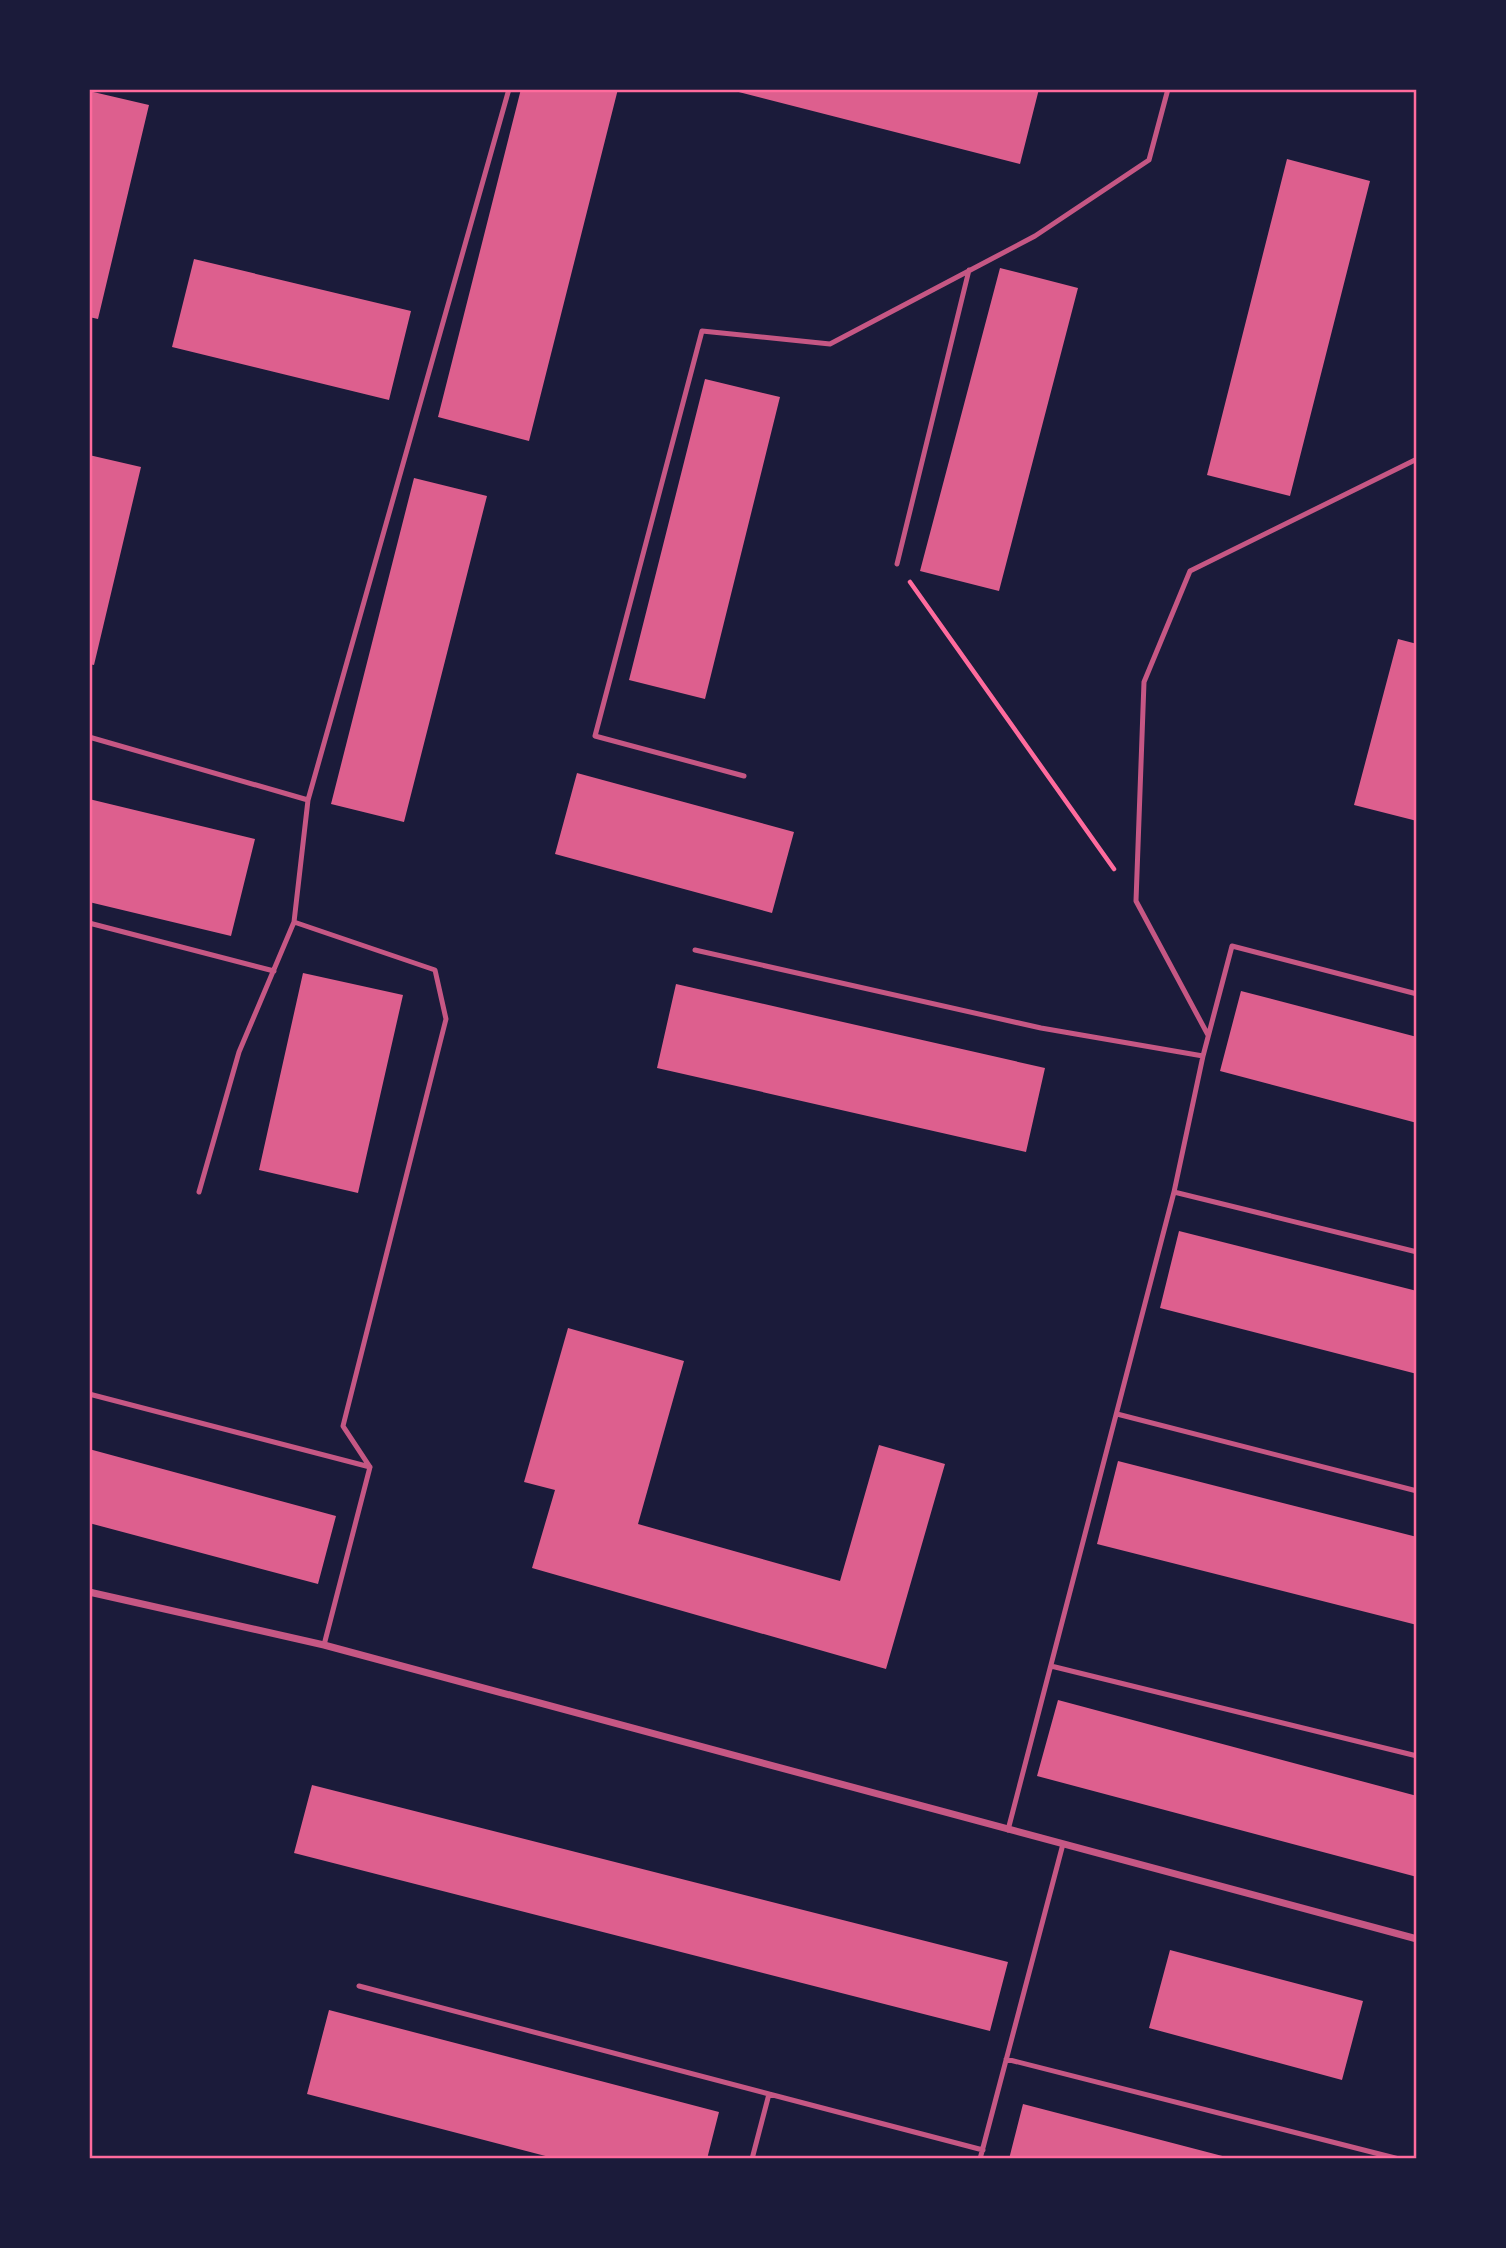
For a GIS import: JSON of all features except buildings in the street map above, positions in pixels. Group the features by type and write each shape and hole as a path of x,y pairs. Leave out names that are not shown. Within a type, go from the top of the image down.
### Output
{"street":[{"path":"89,1592 324,1645 1417,1939"}],"lane":[{"path":"199,1192 239,1052 294,922 308,800 509,89"},
{"path":"744,776 595,736 702,331 830,344 1035,236 1149,159 1168,89"},
{"path":"897,564 970,270"},
{"path":"1208,1035 1136,901 1144,682 1190,571 1417,459"},
{"path":"89,737 308,800"},
{"path":"294,922 435,970 446,1019 343,1426 370,1467 324,1645"},
{"path":"89,923 274,971"},
{"path":"1008,1830 1174,1192 1203,1056 1232,946 1417,994"},
{"path":"695,950 1041,1028 1203,1056"},
{"path":"1174,1192 1417,1252"},
{"path":"89,1394 370,1467"},
{"path":"1117,1414 1417,1491"},
{"path":"1051,1666 1417,1756"},
{"path":"981,2159 1063,1844"},
{"path":"359,1986 983,2150"},
{"path":"1006,2059 1399,2159"},
{"path":"752,2159 769,2094"}],"path":[{"path":"897,564 1136,901"}]}
